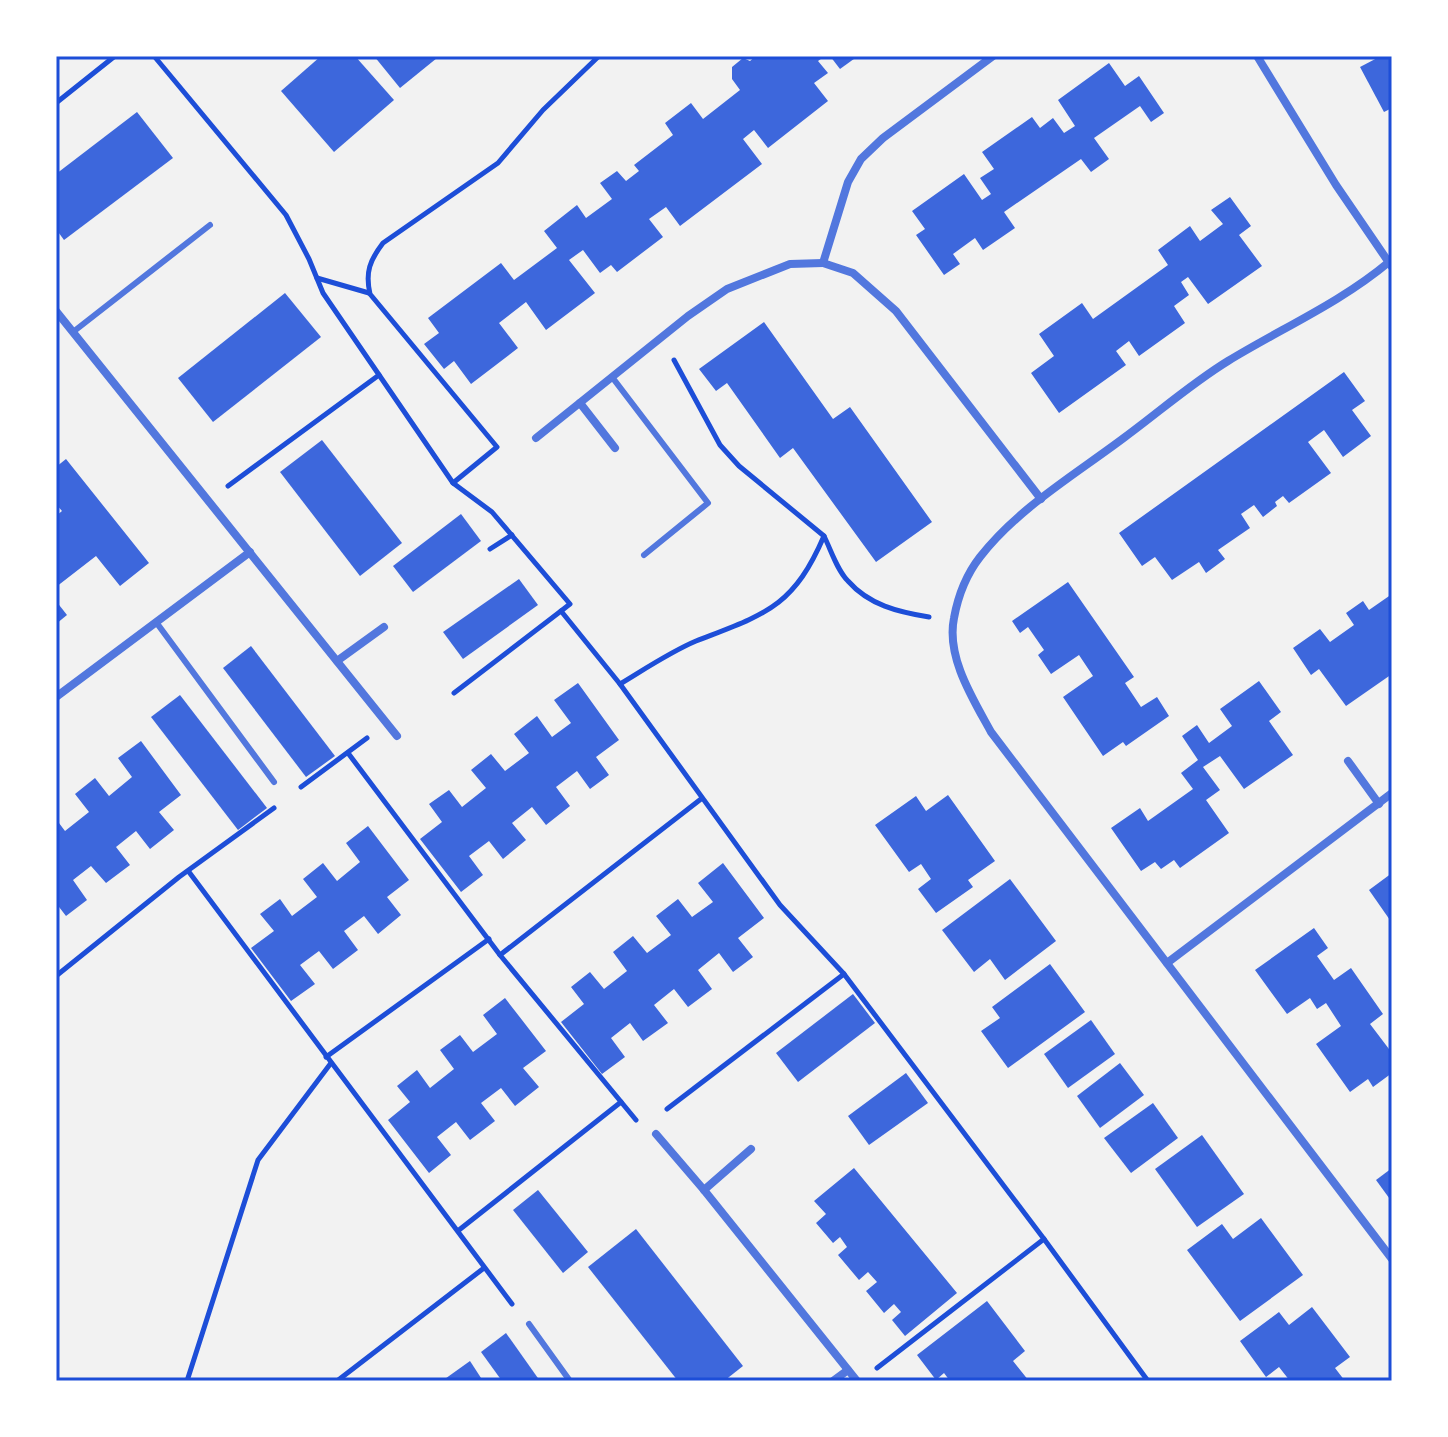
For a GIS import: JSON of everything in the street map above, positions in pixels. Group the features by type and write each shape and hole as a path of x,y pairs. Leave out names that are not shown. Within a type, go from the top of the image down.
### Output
{"street":[{"path":"823,263 848,182 861,159 883,138 993,56"},
{"path":"1257,56 1336,185 1391,265 1350,292 1226,362 1041,499 1005,529 979,558 963,585 953,621 963,679 991,732 1392,1259"},
{"path":"536,438 727,289 790,264 823,263 853,273 876,290 896,311 1041,499"},
{"path":"56,311 397,736"},
{"path":"580,403 615,448"},
{"path":"56,697 250,552"},
{"path":"337,661 384,627"},
{"path":"1348,761 1379,804"},
{"path":"1167,963 1392,793"},
{"path":"656,1134 857,1381"},
{"path":"704,1190 751,1149"},
{"path":"833,1381 848,1370"}],"lane":[{"path":"73,332 210,225"},
{"path":"612,377 708,503 644,555"},
{"path":"156,622 274,782"},
{"path":"529,1324 570,1381"}],"path":[{"path":"56,103 115,56"},
{"path":"154,56 286,215 323,293 453,483 492,512 570,604 454,693"},
{"path":"453,483 497,447 370,294 366,277 371,258 383,243 498,163 543,110 599,56"},
{"path":"317,278 370,294"},
{"path":"662,337 720,445 739,466 824,536 847,580 871,600 895,612 953,621"},
{"path":"209,501 379,375"},
{"path":"490,549 512,535"},
{"path":"620,684 695,642 758,617 790,593 811,568 824,536"},
{"path":"561,611 620,684 780,905 844,974 1148,1381"},
{"path":"348,753 500,955 643,1128"},
{"path":"500,955 701,799"},
{"path":"56,976 189,872 529,1324"},
{"path":"326,1057 489,939"},
{"path":"663,1112 844,974"},
{"path":"187,1381 258,1160 331,1063"},
{"path":"459,1230 621,1102"},
{"path":"884,1363 1044,1239"},
{"path":"337,1381 484,1268"}],"building":[{"path":"321,56 355,56 394,100 334,152 281,91"},
{"path":"374,56 435,56 437,58 400,88"},
{"path":"756,56 825,56 818,61 828,73 814,83 828,101 768,148 754,130 743,139 762,164 680,226 666,207 649,219 663,237 617,272 611,265 600,273 583,250 569,260 595,293 546,330 526,302 499,323 518,348 471,384 454,361 444,369 424,344 439,333 428,318 501,263 514,280 557,248 544,231 577,205 586,218 612,199 600,183 617,171 626,181 639,171 634,165 673,135 665,123 691,103 703,119 740,90 732,79 732,67 743,58 750,61"},
{"path":"830,56 858,56 840,69"},
{"path":"1381,56 1392,56 1392,108 1384,112 1360,67"},
{"path":"1109,63 1125,86 1139,76 1164,113 1151,122 1140,106 1094,138 1109,159 1091,172 1081,159 1004,212 1015,228 983,250 975,238 953,254 960,264 944,275 916,235 925,229 912,211 964,174 982,200 991,194 980,178 994,169 982,152 1032,117 1040,128 1053,118 1064,133 1075,126 1058,100"},
{"path":"137,112 173,158 64,240 56,229 56,174"},
{"path":"1230,197 1251,226 1239,235 1262,266 1208,304 1188,277 1181,282 1189,295 1174,306 1185,323 1139,356 1129,341 1116,351 1126,365 1059,413 1031,373 1054,356 1039,334 1082,303 1093,319 1168,265 1158,250 1190,226 1200,241 1223,224 1211,210"},
{"path":"285,293 321,337 213,422 178,378"},
{"path":"764,322 833,419 850,407 932,522 876,562 793,448 780,458 727,383 716,391 699,369"},
{"path":"1344,372 1365,401 1352,410 1371,436 1343,457 1324,430 1308,442 1331,473 1289,503 1283,496 1275,502 1277,506 1263,517 1254,505 1241,514 1250,528 1218,550 1225,559 1206,573 1199,562 1172,580 1155,557 1142,566 1119,533"},
{"path":"322,440 402,543 360,576 280,472"},
{"path":"66,459 149,563 120,586 96,556 56,587 56,516 62,511 56,504 56,467"},
{"path":"461,514 481,541 413,592 393,566"},
{"path":"519,579 538,605 463,659 443,632"},
{"path":"1068,582 1134,677 1125,683 1141,707 1157,697 1169,716 1126,746 1123,742 1103,756 1063,697 1093,676 1079,655 1051,674 1038,655 1044,650 1028,627 1020,633 1012,621"},
{"path":"1392,594 1392,674 1346,706 1319,669 1311,675 1293,648 1320,629 1330,642 1354,625 1346,613 1363,601 1369,610"},
{"path":"56,601 67,615 56,624"},
{"path":"251,646 335,756 306,777 223,668"},
{"path":"1259,681 1281,712 1269,721 1293,755 1244,789 1220,756 1203,767 1220,790 1206,800 1229,833 1180,868 1174,860 1161,869 1155,862 1141,871 1111,828 1140,808 1148,821 1193,789 1181,773 1198,760 1182,736 1197,725 1209,743 1232,726 1220,709"},
{"path":"578,683 619,740 596,757 609,775 590,789 577,771 556,787 570,806 546,825 532,807 512,823 526,840 503,859 489,841 469,856 483,875 461,892 420,839 442,822 429,804 449,790 462,807 486,788 471,770 491,754 505,771 529,753 514,734 537,716 552,737 571,723 554,700"},
{"path":"180,695 267,808 238,830 151,717"},
{"path":"141,741 181,795 159,812 174,830 150,849 136,831 116,847 130,865 106,883 91,866 73,880 87,900 66,916 56,903 56,819 65,831 89,812 75,794 95,778 109,796 132,777 118,758"},
{"path":"948,795 995,861 968,880 973,887 936,913 918,889 931,879 921,864 909,872 875,825 916,796 926,811"},
{"path":"368,826 409,880 387,897 401,915 378,934 364,916 344,931 358,950 333,969 319,951 300,965 315,984 291,1001 251,948 274,931 260,914 280,899 292,916 317,897 303,879 323,863 337,881 360,862 346,843"},
{"path":"723,863 764,918 738,938 753,957 733,972 719,953 698,970 712,989 688,1007 674,989 654,1005 668,1023 643,1041 630,1023 611,1038 625,1057 602,1074 561,1022 584,1004 571,987 590,972 604,989 627,971 613,952 633,936 647,953 671,935 656,916 678,899 692,917 713,902 698,883"},
{"path":"1392,873 1392,923 1369,890"},
{"path":"1010,879 1056,941 1005,980 990,959 974,972 942,930"},
{"path":"1314,928 1328,948 1317,956 1334,980 1351,968 1383,1014 1370,1024 1392,1053 1392,1073 1373,1087 1368,1079 1350,1092 1316,1044 1341,1026 1326,1003 1317,1009 1310,998 1287,1014 1255,970"},
{"path":"1050,964 1085,1012 1008,1068 981,1031 1000,1018 992,1007"},
{"path":"853,994 875,1023 798,1082 776,1053"},
{"path":"505,998 546,1051 523,1068 539,1087 515,1106 501,1088 481,1103 495,1121 470,1140 456,1122 437,1137 451,1155 429,1173 388,1120 410,1102 397,1086 417,1070 430,1088 454,1069 440,1050 460,1035 473,1052 497,1034 483,1015"},
{"path":"1091,1020 1115,1054 1068,1088 1044,1054"},
{"path":"1120,1063 1144,1095 1100,1128 1077,1096"},
{"path":"906,1073 928,1103 869,1145 848,1116"},
{"path":"1153,1103 1178,1138 1131,1173 1104,1138"},
{"path":"1202,1135 1244,1194 1197,1227 1155,1169"},
{"path":"854,1168 957,1293 905,1336 892,1320 901,1312 894,1304 884,1313 866,1291 877,1282 868,1272 859,1280 838,1255 847,1247 840,1237 833,1243 816,1223 826,1214 814,1201"},
{"path":"1392,1168 1392,1202 1376,1180"},
{"path":"538,1190 588,1252 563,1273 513,1210"},
{"path":"1261,1218 1303,1275 1240,1321 1187,1250 1222,1224 1233,1239"},
{"path":"636,1229 743,1366 724,1381 678,1381 588,1267"},
{"path":"987,1301 1025,1351 1013,1361 1029,1381 950,1381 944,1373 936,1380 917,1355"},
{"path":"1312,1307 1350,1357 1335,1368 1345,1381 1290,1381 1279,1367 1266,1377 1240,1341 1279,1312 1289,1325"},
{"path":"506,1333 540,1381 502,1381 481,1352"},
{"path":"470,1361 483,1381 442,1381"}]}
